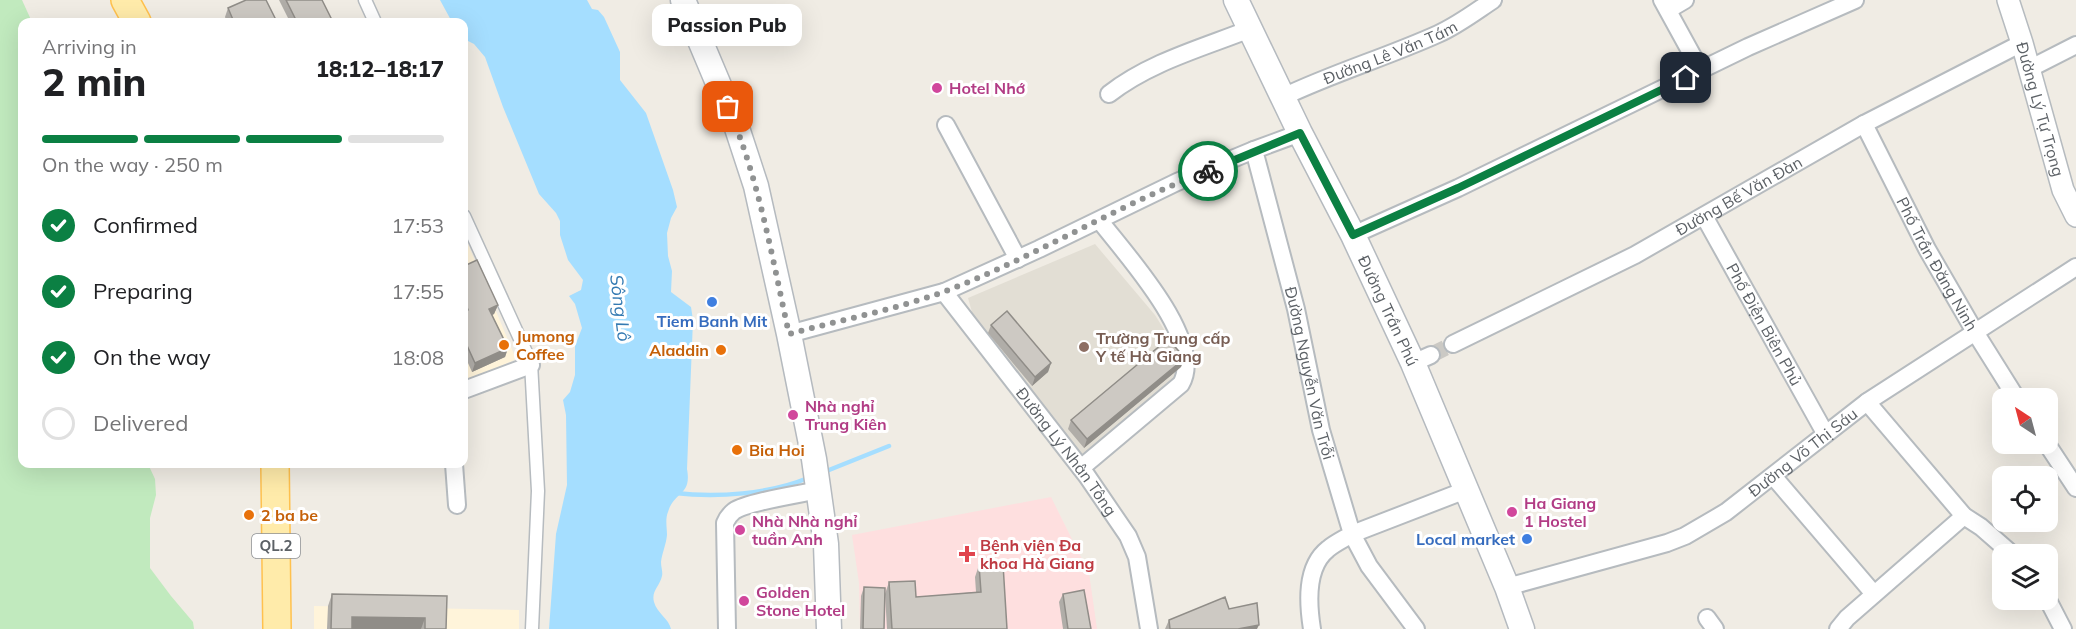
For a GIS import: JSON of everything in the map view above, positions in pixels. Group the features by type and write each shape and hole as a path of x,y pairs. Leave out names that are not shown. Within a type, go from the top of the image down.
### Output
{"main road":[{"path":"125,0 135,18"},
{"path":"683,0 749,161 789,334 814,459 826,544 829,629"},
{"name":"Đường Trần Phú","path":"1236,1 1300,133 1353,235 1422,359 1466,490 1522,629"},
{"name":"QL.2","path":"276,468 277,629"}],"street":[{"path":"365,0 373,18"},
{"name":"Đường Lê Văn Tám","path":"1283,97 1324,78 1438,34 1461,22 1493,0"},
{"path":"1686,0 1665,5 1701,71"},
{"path":"1353,235 1458,188 1766,38 1855,0"},
{"name":"Đường Lý Tự Trọng","path":"2008,0 2062,190 2076,216"},
{"path":"1108,94 1146,69 1250,29"},
{"name":"Đường Bế Văn Đàn","path":"1453,344 1635,255 1864,124 2022,43"},
{"path":"2029,69 2076,45"},
{"path":"946,124 1018,259"},
{"name":"Phố Trần Đăng Ninh","path":"1864,124 1927,249 2010,388"},
{"path":"789,334 944,292 1100,221 1178,182 1300,133"},
{"name":"Đường Nguyễn Văn Trỗi","path":"1254,150 1296,309 1321,430 1352,534 1369,566 1416,629"},
{"name":"Phố Điện Biên Phủ","path":"1704,216 1825,433"},
{"path":"1081,468 1181,384 1186,368 1184,349 1173,319 1100,221"},
{"path":"468,225 531,366 538,491 531,629"},
{"name":"Đường Võ Thị Sáu","path":"1507,587 1685,536 1726,512 1867,402 2076,267"},
{"name":"Đường Lý Nhân Tông","path":"944,292 1081,468 1134,547 1149,629"},
{"path":"468,389 531,366"},
{"path":"1867,402 1964,516 2000,544"},
{"path":"2054,454 2076,488"},
{"path":"454,468 457,506"},
{"path":"1773,476 1874,594"},
{"path":"727,629 725,523 727,518 736,510 749,505 818,488"},
{"path":"1312,629 1309,597 1316,563 1326,550 1352,534 1466,490"},
{"path":"1838,629 1847,618 1964,516"},
{"path":"2053,610 2062,629"}],"shaded area":[{"name":"Trường Trung cấp Y tế Hà Giang","path":"1095,244 1155,315 1183,360 1182,373 1081,458 977,330 968,298"},
{"path":"468,245 516,359 468,381"},
{"name":"Bệnh viện Đa khoa Hà Giang","path":"1051,497 1089,573 1097,629 860,629 859,583 852,535"},
{"path":"314,606 519,610 519,629 314,629"}],"green space":[{"path":"0,0 22,0 30,18 18,18 18,468 150,468 155,479 156,495 150,518 150,568 193,622 194,629 0,629"}],"water":[{"name":"Sông Lô","path":"440,0 587,0 592,9 598,10 604,17 620,52 620,80 646,113 677,207 667,233 668,256 672,271 671,292 691,307 693,320 688,478 685,489 674,500 667,515 667,535 661,562 662,576 653,598 671,629 549,629 556,534 567,485 566,415 563,400 570,392 575,375 575,346 582,328 575,304 569,296 581,290 583,280 568,260 560,235 560,221 539,194 485,57 474,44 468,41 468,18 450,18"}],"building":[{"path":"246,0 266,0 275,18 232,18 228,8"},
{"path":"286,0 322,0 331,18 295,18"},
{"path":"477,260 498,305 489,309 508,348 475,363 468,348 468,264"},
{"path":"1007,311 1051,363 1035,377 991,325"},
{"path":"1168,339 1185,358 1087,439 1071,420"},
{"path":"1003,564 1007,629 892,629 889,582 915,581 916,597 981,592 979,565"},
{"path":"864,587 885,588 884,629 863,629"},
{"path":"1084,590 1091,629 1068,629 1063,594"},
{"path":"332,594 447,596 446,629 425,629 425,618 352,617 352,629 331,629"},
{"path":"1225,597 1229,609 1257,603 1259,625 1238,629 1170,629 1169,620"}],"waterway":[{"path":"824,472 889,446"},
{"path":"675,493 708,495 743,493 777,488 808,478"}],"tunnel":[{"path":"1431,355 1453,344"}],"way so far":[{"path":"728,107 756,186 789,334 944,292 1100,221 1178,182 1208,171"}],"place":[{"name":"Hotel Nhớ","path":"937,88"},
{"name":"Passion Pub","path":"728,107"},
{"name":"Tiem Banh Mit","path":"712,302"},
{"name":"Jumong Coffee","path":"504,345"},
{"name":"Trường Trung cấp Y tế Hà Giang","path":"1084,347"},
{"name":"Aladdin","path":"721,350"},
{"name":"Nhà nghỉ Trung Kiên","path":"793,415"},
{"name":"Bia Hoi","path":"737,450"},
{"name":"Ha Giang 1 Hostel","path":"1512,512"},
{"name":"2 ba be","path":"249,515"},
{"name":"Nhà Nhà nghỉ tuần Anh","path":"740,530"},
{"name":"Local market","path":"1527,539"},
{"name":"Bệnh viện Đa khoa Hà Giang","path":"967,554"},
{"name":"Golden Stone Hotel","path":"744,601"}],"route":[{"path":"1208,171 1254,150 1300,133 1353,235 1458,188 1686,78"}]}
